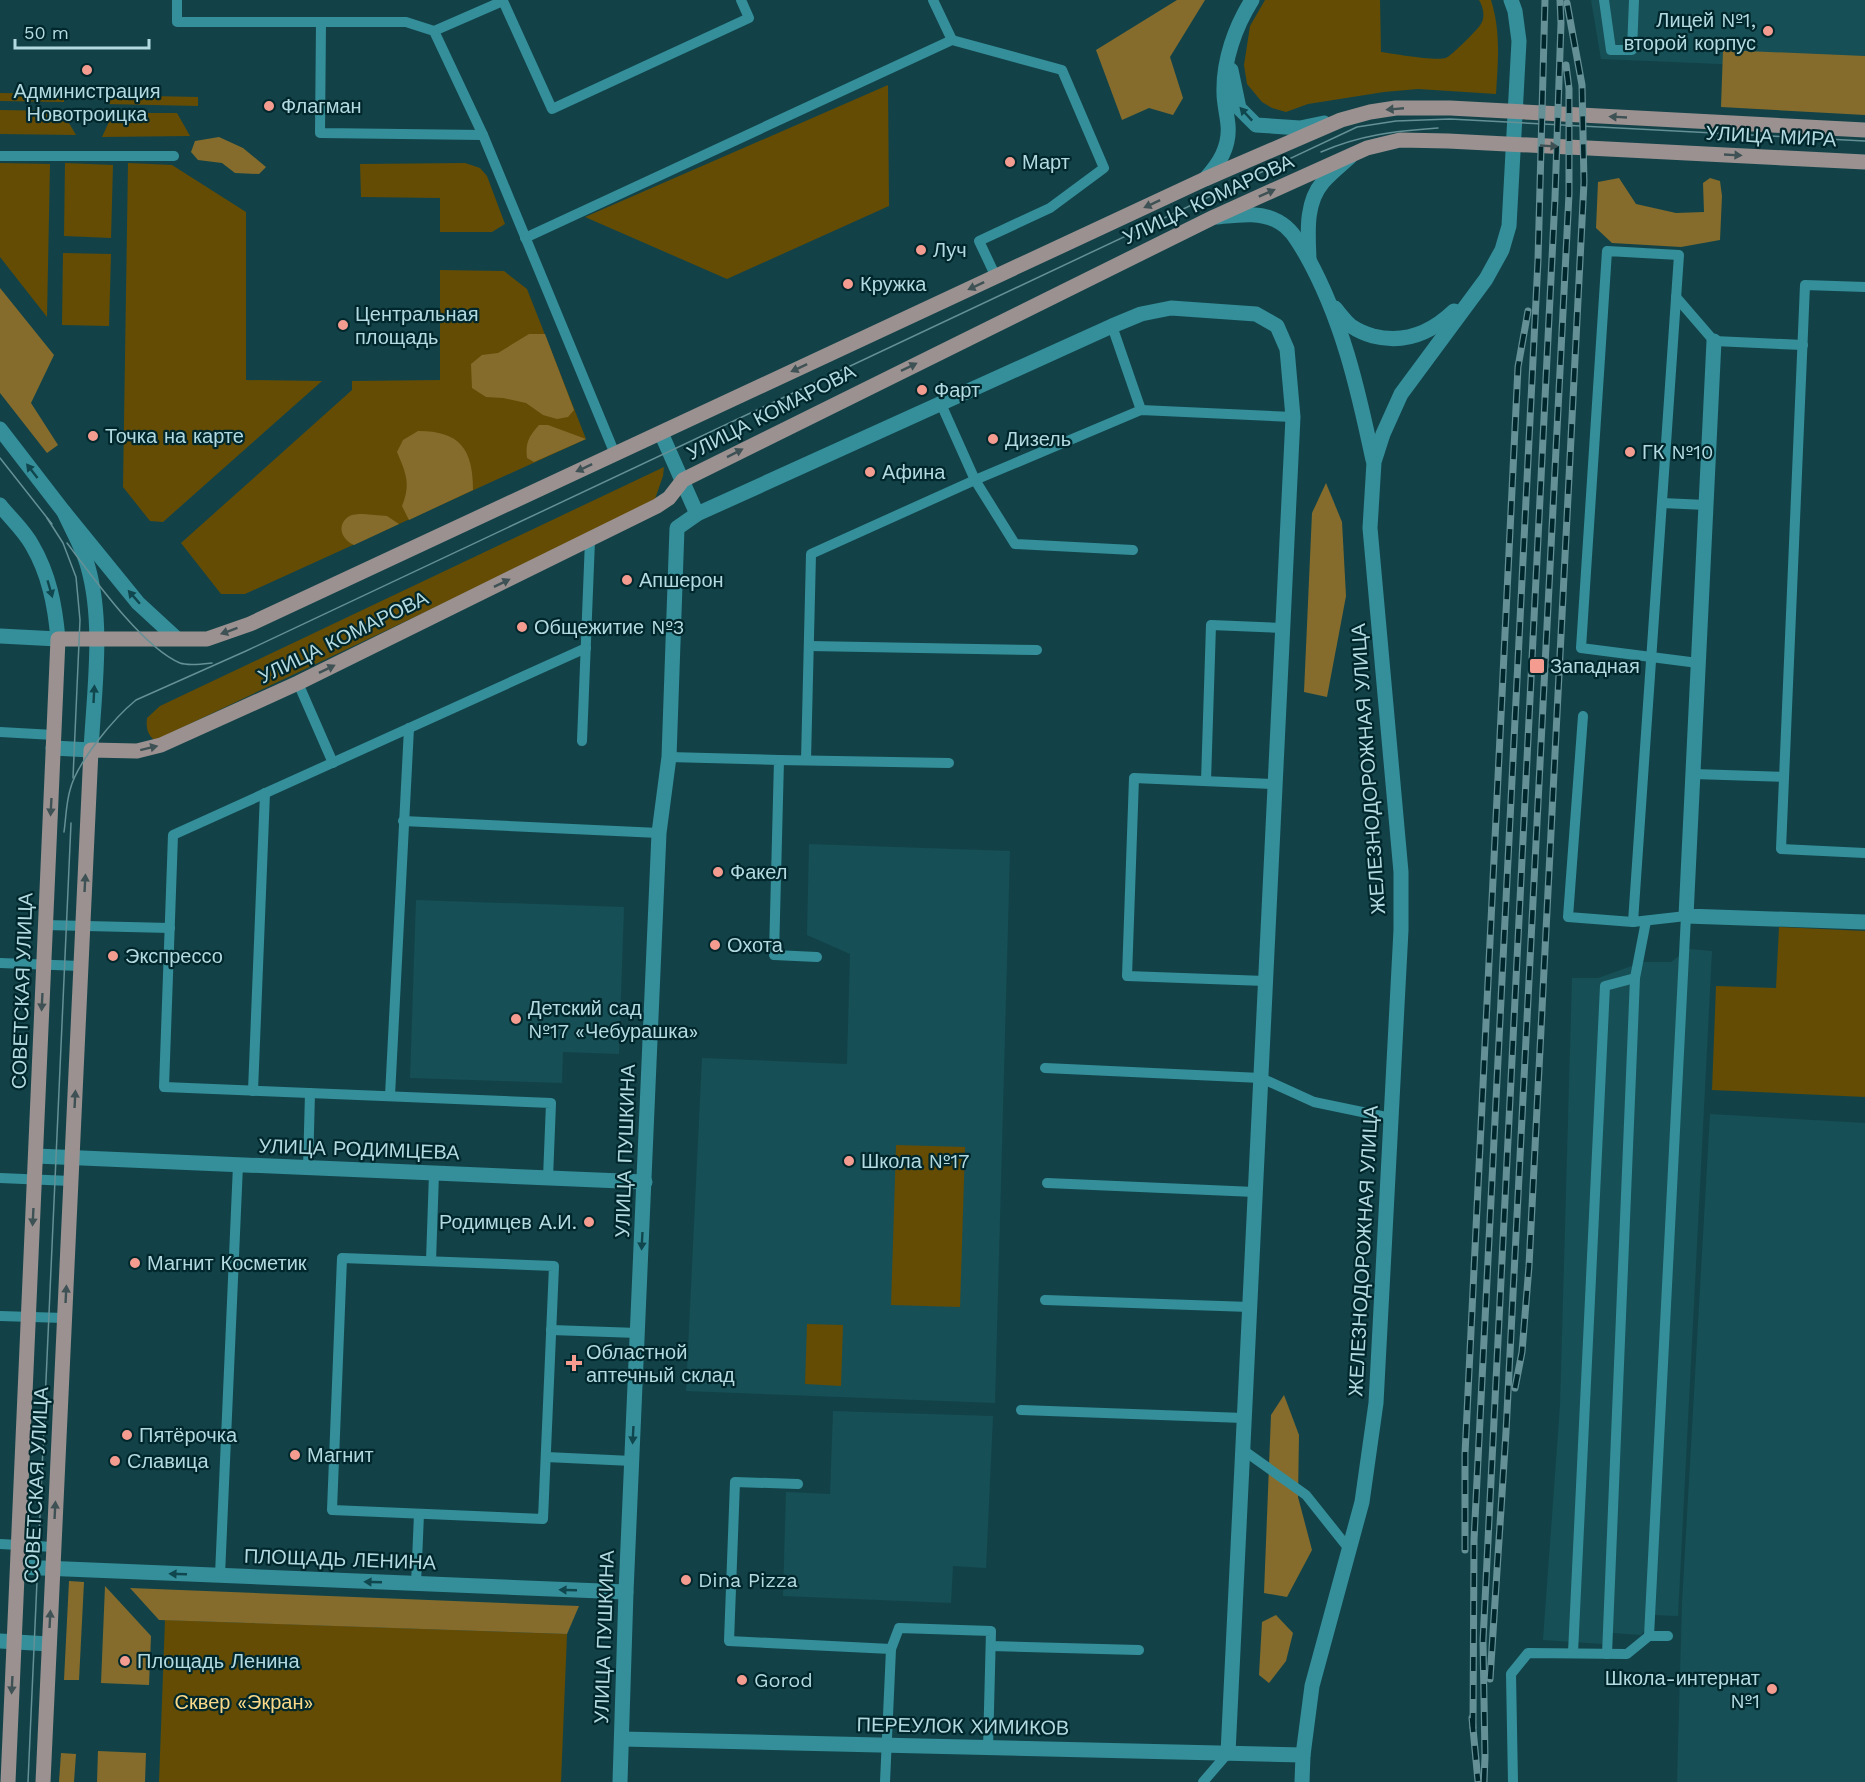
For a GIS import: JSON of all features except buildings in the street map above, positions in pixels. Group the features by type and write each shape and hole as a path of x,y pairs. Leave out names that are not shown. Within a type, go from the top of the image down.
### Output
{"main road":[{"name":"УЛИЦА КОМАРОВА","path":"176,638 207,639 250,624 1205,179 1341,120 1396,108 1450,108"},
{"name":"УЛИЦА МИРА","path":"1450,108 1865,130"},
{"name":"УЛИЦА КОМАРОВА","path":"91,750 137,750 160,745 298,683 657,506 669,498 682,480 1214,218 1353,154 1400,140 1448,141"},
{"name":"УЛИЦА МИРА","path":"1448,141 1865,162"},
{"path":"58,639 176,638"},
{"name":"СОВЕТСКАЯ УЛИЦА","path":"8,1782 7,1642 18,1567 58,639"},
{"name":"СОВЕТСКАЯ УЛИЦА","path":"43,1782 91,750"}],"street":[{"path":"1205,179 1218,165 1225,149 1229,128 1224,93 1227,55 1252,0"},
{"name":"ЖЕЛЕЗНОДОРОЖНАЯ УЛИЦА","path":"1302,1782 1303,1755 1312,1686 1362,1502 1376,1403 1401,930 1401,872 1370,528 1374,462 1383,434 1401,393 1486,279 1502,250 1511,214 1519,41 1515,11 1510,0"},
{"path":"1227,55 1239,108 1256,125 1300,128 1341,120"},
{"path":"1310,261 1307,230 1312,200 1322,183 1353,154"},
{"path":"1214,218 1251,214 1279,222 1294,234 1331,304 1349,357 1374,462"},
{"path":"1331,304 1353,327 1384,339 1405,339 1422,334 1444,321 1486,279"},
{"path":"661,432 698,513 1141,314 1171,308 1256,314 1277,326 1287,350 1293,417 1228,1754"},
{"path":"1714,341 1686,916 1865,922"},
{"name":"СОВЕТСКАЯ УЛИЦА","path":"0,429 138,603 176,638"},
{"name":"СОВЕТСКАЯ УЛИЦА","path":"0,505 31,543 45,572 55,604 58,639"},
{"name":"СОВЕТСКАЯ УЛИЦА","path":"64,512 88,565 93,591 96,639 91,750"},
{"name":"УЛИЦА ПУШКИНА","path":"620,1782 626,1592 659,833 669,757 677,528 698,513"},
{"path":"0,636 58,639"},
{"name":"УЛИЦА КОМАРОВА","path":"53,741 91,750"},
{"name":"УЛИЦА РОДИМЦЕВА","path":"36,1156 645,1182"},
{"name":"ПЛОЩАДЬ ЛЕНИНА","path":"18,1567 626,1592"},
{"path":"7,1642 49,1644"},
{"name":"ПЕРЕУЛОК ХИМИКОВ","path":"622,1739 1303,1755"}],"lane":[{"path":"177,0 177,22 406,21 434,31 503,0 552,110 749,18 741,0"},
{"path":"933,0 952,40"},
{"path":"1604,0 1611,50 1632,50 1634,0"},
{"path":"321,22 320,133 483,135"},
{"path":"434,31 483,135 615,454"},
{"path":"525,238 952,40 1062,70 1104,168 1050,208 980,241 996,276"},
{"path":"0,156 174,156"},
{"path":"1633,922 1652,656 1679,255 1607,251 1581,648 1652,656 1698,663"},
{"path":"1865,287 1805,285 1781,849 1865,853"},
{"path":"1676,297 1714,341 1803,345"},
{"path":"1112,326 1141,410"},
{"path":"941,404 975,480 1015,544 1132,550"},
{"path":"806,760 811,554 975,480 1141,410 1293,417"},
{"path":"1662,503 1706,505"},
{"path":"582,741 590,540"},
{"path":"1206,781 1211,625 1282,627"},
{"path":"809,646 1037,650"},
{"path":"548,1178 551,1103 164,1087 173,835 586,648"},
{"path":"298,683 333,763"},
{"path":"1583,716 1568,917 1633,922 1686,916 1649,1636"},
{"path":"390,1096 409,728"},
{"path":"0,732 53,741"},
{"path":"669,757 949,764"},
{"path":"779,759 774,955 817,957"},
{"path":"1693,774 1784,777"},
{"path":"1265,981 1127,976 1134,778 1274,784"},
{"path":"253,1091 265,794"},
{"path":"404,821 659,833"},
{"path":"1607,1653 1635,978 1646,921"},
{"path":"45,925 170,928"},
{"path":"0,963 81,966"},
{"path":"1573,1653 1605,986 1635,978"},
{"path":"1045,1068 1261,1078 1314,1102 1391,1118"},
{"path":"308,1167 310,1093"},
{"path":"220,1575 238,1165"},
{"path":"431,1261 434,1173"},
{"path":"0,1178 71,1181"},
{"path":"1047,1183 1255,1192"},
{"path":"342,1257 431,1261 554,1266 543,1519 332,1510 342,1257"},
{"path":"1045,1300 1250,1307"},
{"path":"0,1316 64,1318"},
{"path":"551,1330 638,1333"},
{"path":"1021,1410 1245,1418"},
{"path":"1243,1450 1306,1495 1349,1549"},
{"path":"546,1457 632,1461"},
{"path":"798,1484 735,1482 729,1641 891,1649"},
{"path":"416,1584 419,1514"},
{"path":"0,1544 54,1547"},
{"path":"885,1782 891,1649 899,1628 991,1631 988,1748"},
{"path":"1513,1782 1511,1674 1528,1653 1627,1653 1649,1636 1668,1636"},
{"path":"991,1646 1138,1650"},
{"path":"1203,1782 1228,1754"}],"shaded area":[{"path":"1177,0 1205,0 1170,57 1183,98 1173,115 1149,108 1122,120 1096,50"},
{"name":"Лицей №1, второй корпус","path":"1591,0 1865,0 1865,70 1601,59"},
{"path":"1723,50 1865,56 1865,115 1721,107"},
{"path":"219,137 243,148 266,167 259,174 235,173 222,163 198,160 191,152 195,141"},
{"path":"1619,178 1636,204 1676,213 1704,212 1703,183 1710,178 1720,181 1722,196 1720,240 1681,247 1612,243 1596,228 1598,182"},
{"path":"0,288 54,355 31,403 58,445 47,453 0,393"},
{"path":"529,334 545,334 574,410 568,417 557,419 543,415 526,403 486,397 472,388 471,364 482,355 498,353"},
{"path":"539,425 548,425 586,439 534,462 527,458 527,444"},
{"path":"418,431 444,434 461,445 470,463 473,490 409,520 402,506 407,485 397,452 403,440"},
{"path":"1326,483 1342,522 1346,596 1327,697 1304,692 1312,513"},
{"path":"363,514 387,516 399,524 354,545 346,540 341,528 342,524 350,516"},
{"name":"Школа №17","path":"809,844 1010,851 995,1403 686,1391 702,1058 847,1064 850,954 807,935"},
{"name":"Детский сад №17 «Чебурашка»","path":"416,900 624,907 619,1054 563,1052 562,1083 410,1078"},
{"path":"1689,949 1712,951 1678,1616 1655,1615 1641,1635 1613,1633 1604,1644 1543,1640 1560,1406 1572,978 1598,978 1643,962 1671,962"},
{"path":"1710,1114 1865,1123 1865,1782 1677,1782 1682,1603"},
{"path":"1284,1395 1299,1435 1298,1497 1312,1550 1287,1597 1264,1593 1271,1415"},
{"path":"833,1411 993,1416 986,1568 953,1566 951,1603 783,1596 786,1492 830,1494"},
{"path":"69,1581 84,1582 79,1680 64,1680"},
{"path":"105,1586 151,1636 149,1685 101,1683"},
{"path":"130,1588 579,1606 567,1634 159,1620"},
{"path":"1276,1615 1293,1633 1286,1661 1269,1683 1259,1675 1262,1622"},
{"path":"98,1751 146,1753 145,1782 97,1782"},
{"path":"61,1753 76,1754 74,1782 59,1782"}],"green space":[{"path":"1265,0 1380,0 1381,52 1440,59 1446,58 1480,25 1483,14 1479,0 1491,0 1498,35 1496,94 1418,89 1308,104 1286,112 1272,108 1262,102 1247,84 1244,65 1250,26"},
{"path":"888,85 889,206 727,279 585,217"},
{"path":"0,93 64,94 64,102 0,101"},
{"path":"106,95 198,97 198,106 106,104"},
{"path":"0,110 62,111 76,135 0,134"},
{"path":"113,113 177,113 190,136 102,137"},
{"path":"0,163 50,164 47,317 0,257"},
{"path":"65,163 113,165 111,238 64,236"},
{"path":"128,163 172,165 246,212 246,380 322,381 163,522 150,521 123,487"},
{"path":"465,163 480,168 487,176 505,224 492,232 440,232 440,198 361,197 360,164"},
{"path":"63,253 111,254 109,326 62,325"},
{"path":"440,270 504,271 527,289 586,439 245,594 221,594 181,543 352,390 352,381 440,380"},
{"path":"664,467 655,499 579,539 160,738 154,740 148,733 147,718 160,706"},
{"path":"1779,927 1865,931 1865,1097 1712,1090 1716,986 1776,988"},
{"path":"896,1145 965,1147 960,1307 891,1305"},
{"path":"807,1324 843,1325 841,1386 805,1384"},
{"name":"Сквер «Экран»","path":"165,1620 567,1634 561,1782 159,1782"}],"tram line":[{"path":"64,832 69,795 80,767 107,729 136,700 246,651 1357,127 1396,121 1450,119 1865,141"},
{"path":"1321,152 1378,135 1438,128"},
{"path":"0,458 52,524"},
{"path":"47,518 63,543 76,577 80,620 73,778"},
{"path":"67,543 134,627 165,655 180,663 191,665 212,663"},
{"path":"28,1782 71,823"}],"railway":[{"path":"1473,1727 1474,1540 1538,260 1545,0"},
{"path":"1484,1782 1483,1641 1555,198 1560,0"},
{"path":"1515,1388 1522,1352 1529,1266 1584,182 1582,85 1567,3"},
{"path":"1490,1679 1506,1432 1569,194 1569,89 1566,65"},
{"path":"1465,1550 1465,1454 1518,367 1528,311"},
{"path":"1472,1718 1478,1781"}],"place":[{"name":"Лицей №1, второй корпус","path":"1768,31"},
{"name":"Администрация Новотроицка","path":"87,70"},
{"name":"Флагман","path":"269,106"},
{"name":"Март","path":"1010,162"},
{"name":"Луч","path":"921,250"},
{"name":"Кружка","path":"848,284"},
{"name":"Центральная площадь","path":"343,325"},
{"name":"Фарт","path":"922,390"},
{"name":"Точка на карте","path":"93,436"},
{"name":"Дизель","path":"993,439"},
{"name":"ГК №10","path":"1630,452"},
{"name":"Афина","path":"870,472"},
{"name":"Апшерон","path":"627,580"},
{"name":"Общежитие №3","path":"522,627"},
{"name":"Западная","path":"1537,666"},
{"name":"Факел","path":"718,872"},
{"name":"Охота","path":"715,945"},
{"name":"Экспрессо","path":"113,956"},
{"name":"Детский сад №17 «Чебурашка»","path":"516,1019"},
{"name":"Школа №17","path":"849,1161"},
{"name":"Родимцев А.И.","path":"589,1222"},
{"name":"Магнит Косметик","path":"135,1263"},
{"name":"Областной аптечный склад","path":"574,1363"},
{"name":"Пятёрочка","path":"127,1435"},
{"name":"Магнит","path":"295,1455"},
{"name":"Славица","path":"115,1461"},
{"name":"Dina Pizza","path":"686,1580"},
{"name":"Площадь Ленина","path":"125,1661"},
{"name":"Gorod","path":"742,1680"},
{"name":"Школа-интернат №1","path":"1772,1689"}]}
